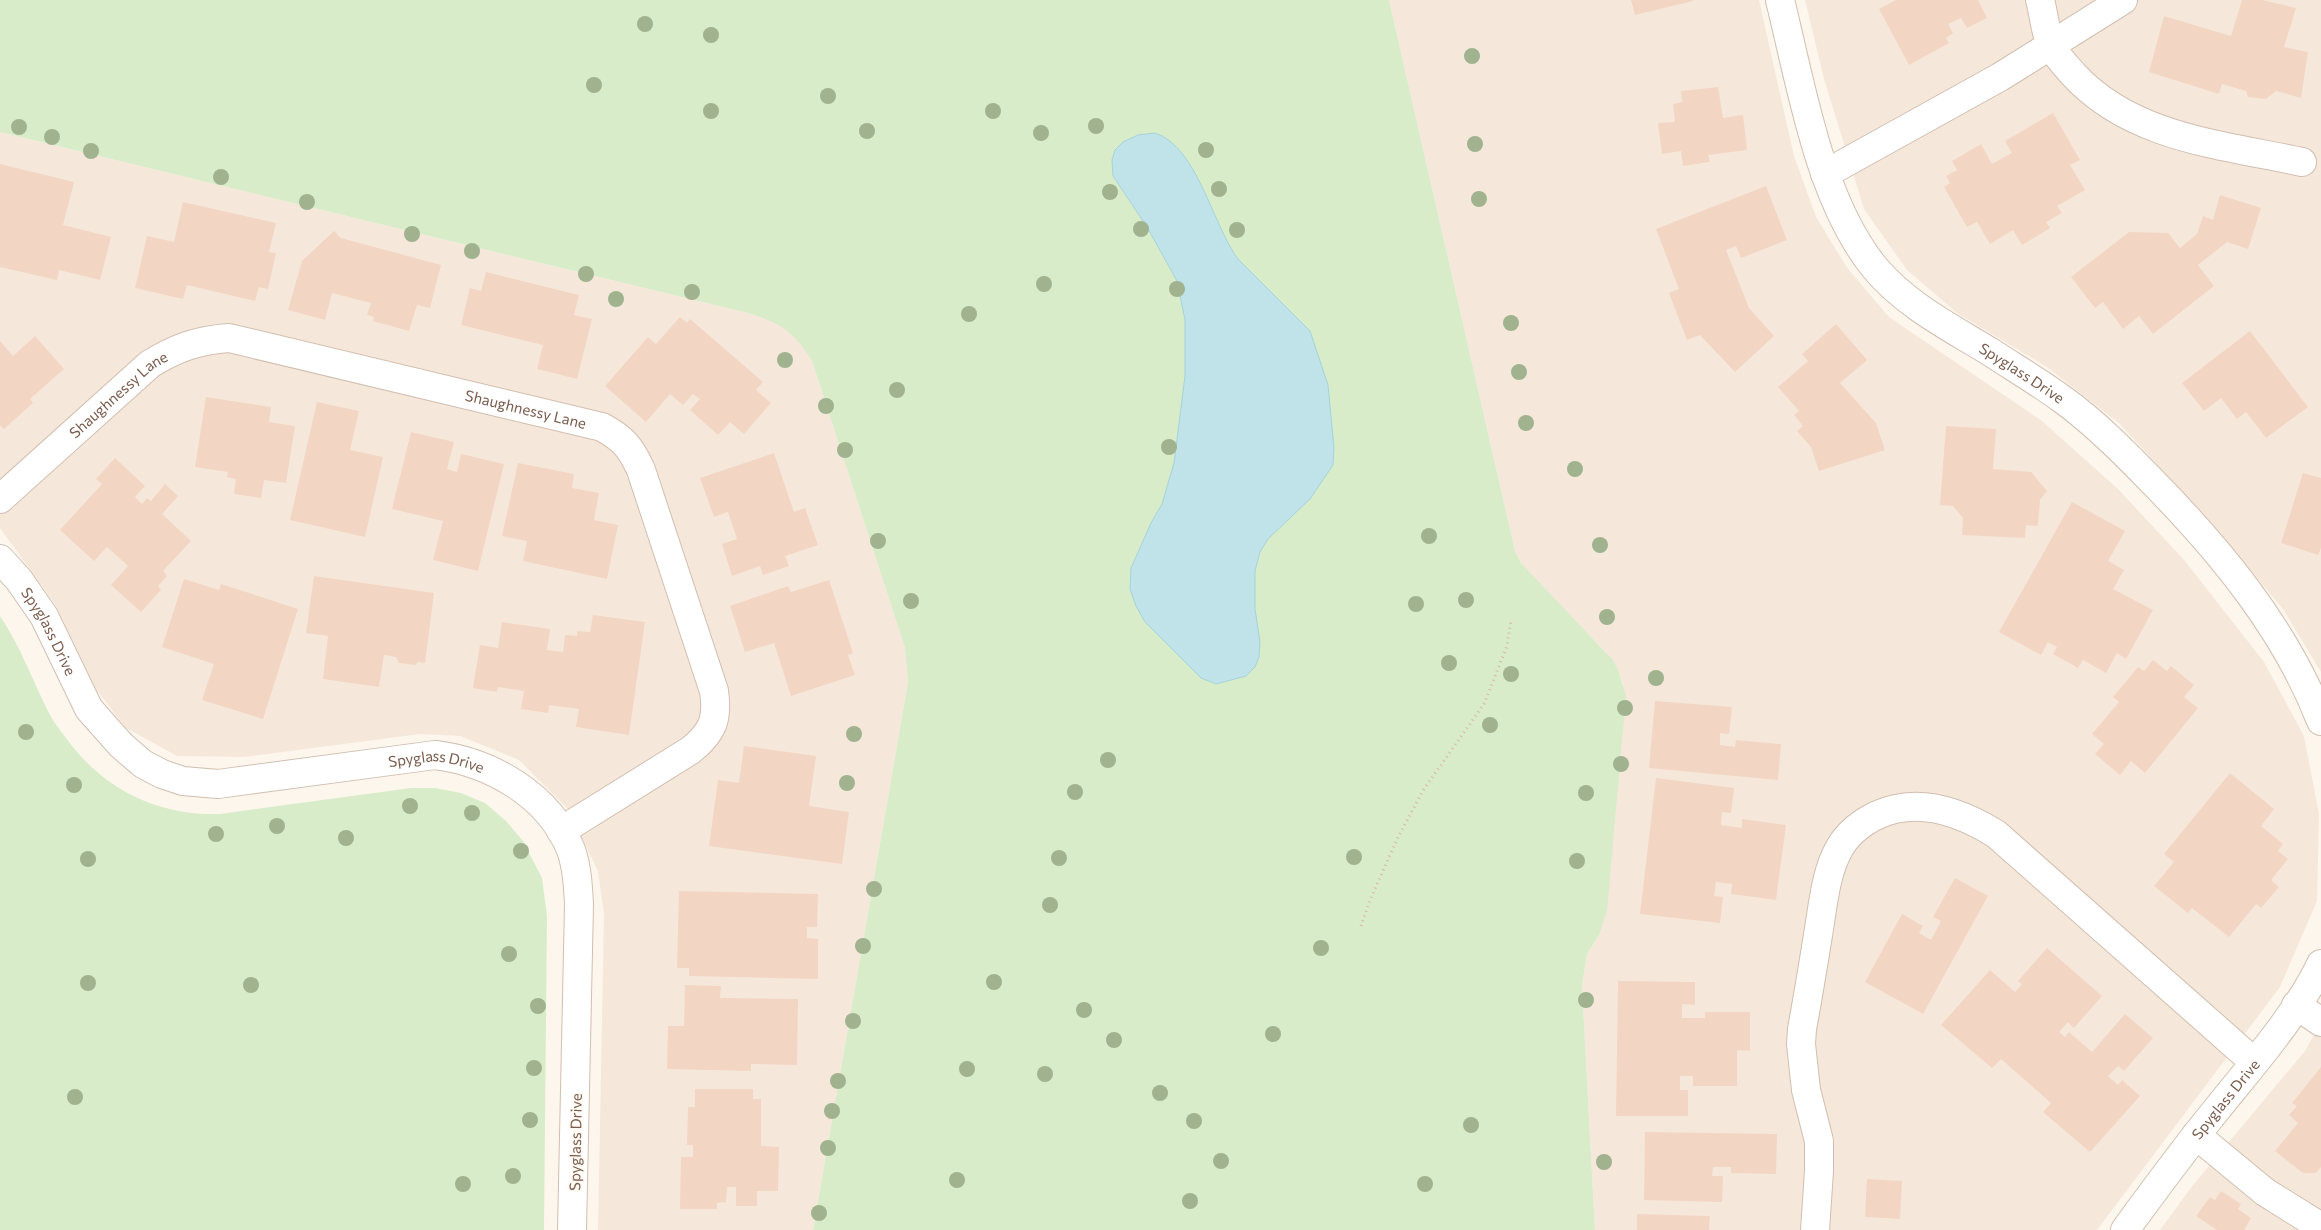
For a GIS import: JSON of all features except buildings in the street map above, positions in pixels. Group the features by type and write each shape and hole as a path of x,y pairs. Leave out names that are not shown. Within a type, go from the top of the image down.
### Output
{"street":[{"name":"Spyglass Drive","path":"1780,0 1825,174 1846,222 1875,268 1914,305 1942,325 1992,353 2063,400 2122,450 2181,510 2263,612 2294,661 2321,722"},
{"path":"2040,0 2051,44 2084,85 2108,103 2141,122 2168,133 2302,162"},
{"path":"1825,174 2000,76 2122,0"},
{"name":"Shaughnessy Lane","path":"0,499 150,364 169,352 190,343 211,339 229,338 592,425 620,437 633,452 641,470 714,691 716,717 710,730 701,742 691,750 561,831"},
{"name":"Spyglass Drive","path":"0,559 29,594 44,616 79,691 95,716 121,745 143,764 162,774 183,780 218,784 435,755 457,758 484,767 508,779 530,796 549,815 561,831 571,851 575,867 579,904 572,1230"},
{"path":"1815,1230 1819,1141 1806,1090 1800,1044 1802,1029 1825,894 1834,860 1841,845 1854,831 1879,814 1904,807 1927,807 1964,818 1996,834 2254,1062"},
{"name":"Spyglass Drive","path":"2125,1230 2296,1005 2321,964"},
{"path":"2296,1005 2321,1022"},
{"path":"2196,1135 2265,1192 2321,1227"}],"path":[{"path":"1361,926 1370,900 1398,837 1424,789 1484,704 1507,646 1512,620"}],"shaded area":[{"path":"1389,0 1759,0 1794,156 1816,217 1848,269 1889,317 2042,421 2118,489 2185,561 2264,662 2304,736 2319,814 2317,901 2280,987 2097,1230 1595,1230 1582,986 1587,954 1599,935 1623,684 1619,672 1606,652 1540,585 1521,563 1515,551"},
{"path":"1805,0 2321,0 2321,672 2283,609 2207,519 2120,424 2047,367 1957,313 1907,270 1864,209 1824,79"},
{"path":"0,132 748,313 770,320 788,329 801,342 812,361 905,648 908,682 813,1230 598,1230 604,914 598,871 567,808 519,760 460,736 420,734 244,757 177,756 126,728 96,689 55,604 0,528"},
{"path":"2321,1022 2321,1230 2160,1230 2193,1185 2305,1051"}],"green space":[{"path":"0,0 1389,0 1515,551 1521,563 1613,660 1619,672 1626,696 1607,911 1599,935 1587,954 1582,986 1595,1230 813,1230 908,682 905,648 812,361 792,335 769,320 748,313 0,132"},
{"path":"0,616 21,652 50,715 72,746 102,776 138,798 177,811 198,814 220,814 411,788 435,788 461,793 485,803 506,821 523,841 542,878 547,916 544,1230 0,1230"}],"water":[{"path":"1155,133 1170,141 1193,170 1229,245 1238,259 1310,331 1328,385 1334,448 1333,465 1310,499 1268,539 1260,552 1255,571 1255,609 1260,642 1259,657 1255,667 1246,676 1216,684 1201,678 1145,622 1136,606 1130,589 1131,568 1151,523 1162,504 1174,463 1185,376 1185,320 1177,281 1147,227 1113,176 1112,160 1115,150 1123,142 1138,135"}]}
